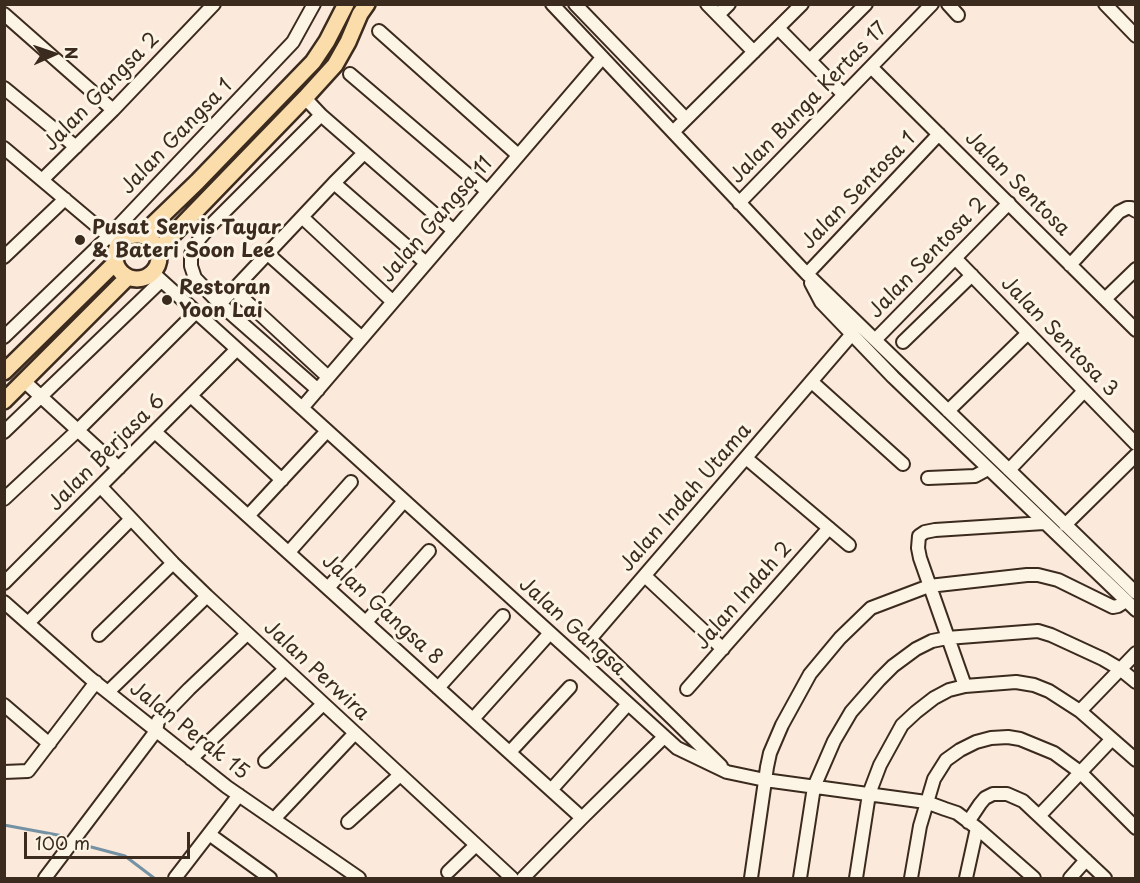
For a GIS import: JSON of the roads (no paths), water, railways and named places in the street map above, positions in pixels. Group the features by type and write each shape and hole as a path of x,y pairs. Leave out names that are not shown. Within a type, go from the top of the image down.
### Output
{"main road":[{"path":"142,235 313,62 346,4"},
{"path":"158,250 335,65 367,4"},
{"path":"135,234 149,238 158,250 157,277 135,279 128,277 118,269 115,263 113,240 135,234"},
{"path":"4,372 115,263"},
{"path":"4,401 128,277"}],"street":[{"name":"Jalan Gangsa 2","path":"42,180 113,110 214,4"},
{"name":"Jalan Gangsa 1","path":"4,337 113,240 293,42 314,4"},
{"path":"552,4 807,274 1065,525 1131,597 1136,610"},
{"path":"575,4 686,119"},
{"path":"707,4 754,52"},
{"path":"718,15 729,4"},
{"path":"673,132 802,4"},
{"path":"810,60 866,4"},
{"name":"Jalan Bunga Kertas 17","path":"740,203 932,4"},
{"path":"948,4 958,15"},
{"path":"1105,4 1136,36"},
{"path":"4,14 113,110"},
{"path":"778,28 844,95"},
{"path":"379,31 518,155"},
{"name":"Jalan Gangsa 11","path":"302,408 602,57"},
{"name":"Jalan Sentosa","path":"872,67 1136,330"},
{"path":"350,74 488,191"},
{"path":"4,88 76,147"},
{"path":"305,98 321,115 454,231"},
{"path":"318,390 220,304 195,278 191,266 191,254 200,238 228,207 321,115"},
{"name":"Jalan Sentosa 1","path":"807,274 939,134"},
{"path":"4,148 113,240"},
{"path":"220,304 364,153"},
{"path":"334,183 426,263"},
{"path":"4,257 65,199"},
{"name":"Jalan Sentosa 2","path":"875,340 1009,203"},
{"path":"197,209 213,204 228,207"},
{"path":"1070,265 1119,212 1131,208 1136,212"},
{"path":"302,217 393,302"},
{"path":"268,254 362,338"},
{"name":"Jalan Sentosa 3","path":"955,258 1136,444"},
{"path":"1105,299 1136,269"},
{"path":"807,274 821,302 893,376 1044,523 1131,597"},
{"path":"903,342 972,275"},
{"path":"4,432 157,277"},
{"name":"Jalan Gangsa","path":"157,277 677,748 722,770 765,780 926,802 957,813 1034,879"},
{"path":"234,290 328,377"},
{"path":"4,499 78,430 196,312"},
{"path":"948,411 1028,333"},
{"name":"Jalan Indah Utama","path":"722,770 590,639 852,334"},
{"name":"Jalan Berjasa 6","path":"4,583 237,349"},
{"path":"25,382 120,468"},
{"path":"812,382 903,464"},
{"path":"1009,470 1084,391"},
{"path":"191,396 282,480"},
{"path":"248,516 327,431"},
{"name":"Jalan Gangsa 8","path":"155,432 582,818"},
{"path":"1065,525 1136,455"},
{"path":"746,458 849,545"},
{"path":"928,478 975,476 988,469"},
{"path":"289,552 351,482"},
{"name":"Jalan Perwira","path":"100,487 207,596 512,879"},
{"path":"328,588 404,501"},
{"path":"28,623 131,519"},
{"path":"965,686 929,586 918,548 919,536 935,530 1044,523"},
{"name":"Jalan Indah 2","path":"687,689 829,528"},
{"path":"366,622 429,551"},
{"path":"99,635 173,563"},
{"path":"751,879 770,753 782,725 810,674 840,638 871,608 929,586 1014,576 1038,575 1058,580 1113,607 1131,597"},
{"path":"645,576 723,649"},
{"path":"108,692 207,596"},
{"name":"Jalan Perak 15","path":"4,602 96,682 191,759 354,877"},
{"path":"438,688 503,616"},
{"path":"800,879 814,787 826,756 852,712 892,666 916,649 932,641 947,638 1038,631 1104,659 1136,682"},
{"path":"473,719 550,633"},
{"path":"45,879 156,731 158,721 247,634"},
{"path":"1080,711 1136,653"},
{"path":"191,759 285,669"},
{"path":"4,772 28,771 96,682"},
{"path":"856,879 869,794 880,765 902,725 934,698 949,690 965,686 1016,682 1034,685 1080,711 1136,760"},
{"path":"510,752 570,687"},
{"path":"265,761 323,704"},
{"path":"551,790 627,704"},
{"path":"4,705 50,743"},
{"path":"273,819 355,734"},
{"path":"523,879 664,736"},
{"path":"911,879 920,826 934,778 946,760 960,750 991,738 1020,739 1054,753 1080,772 1136,828"},
{"path":"1039,816 1112,739"},
{"path":"348,822 400,775"},
{"path":"966,879 972,825 980,804 993,794 1007,794 1023,801 1105,879"},
{"path":"179,877 239,795"},
{"path":"209,834 270,879"},
{"path":"448,872 476,845"},
{"path":"1070,879 1086,860"}],"waterway":[{"path":"4,825 63,836"},
{"path":"80,844 125,856 154,878"}],"place":[{"name":"Pusat Servis Tayar & Bateri Soon Lee","path":"80,240"},
{"name":"Restoran Yoon Lai","path":"167,300"}]}
